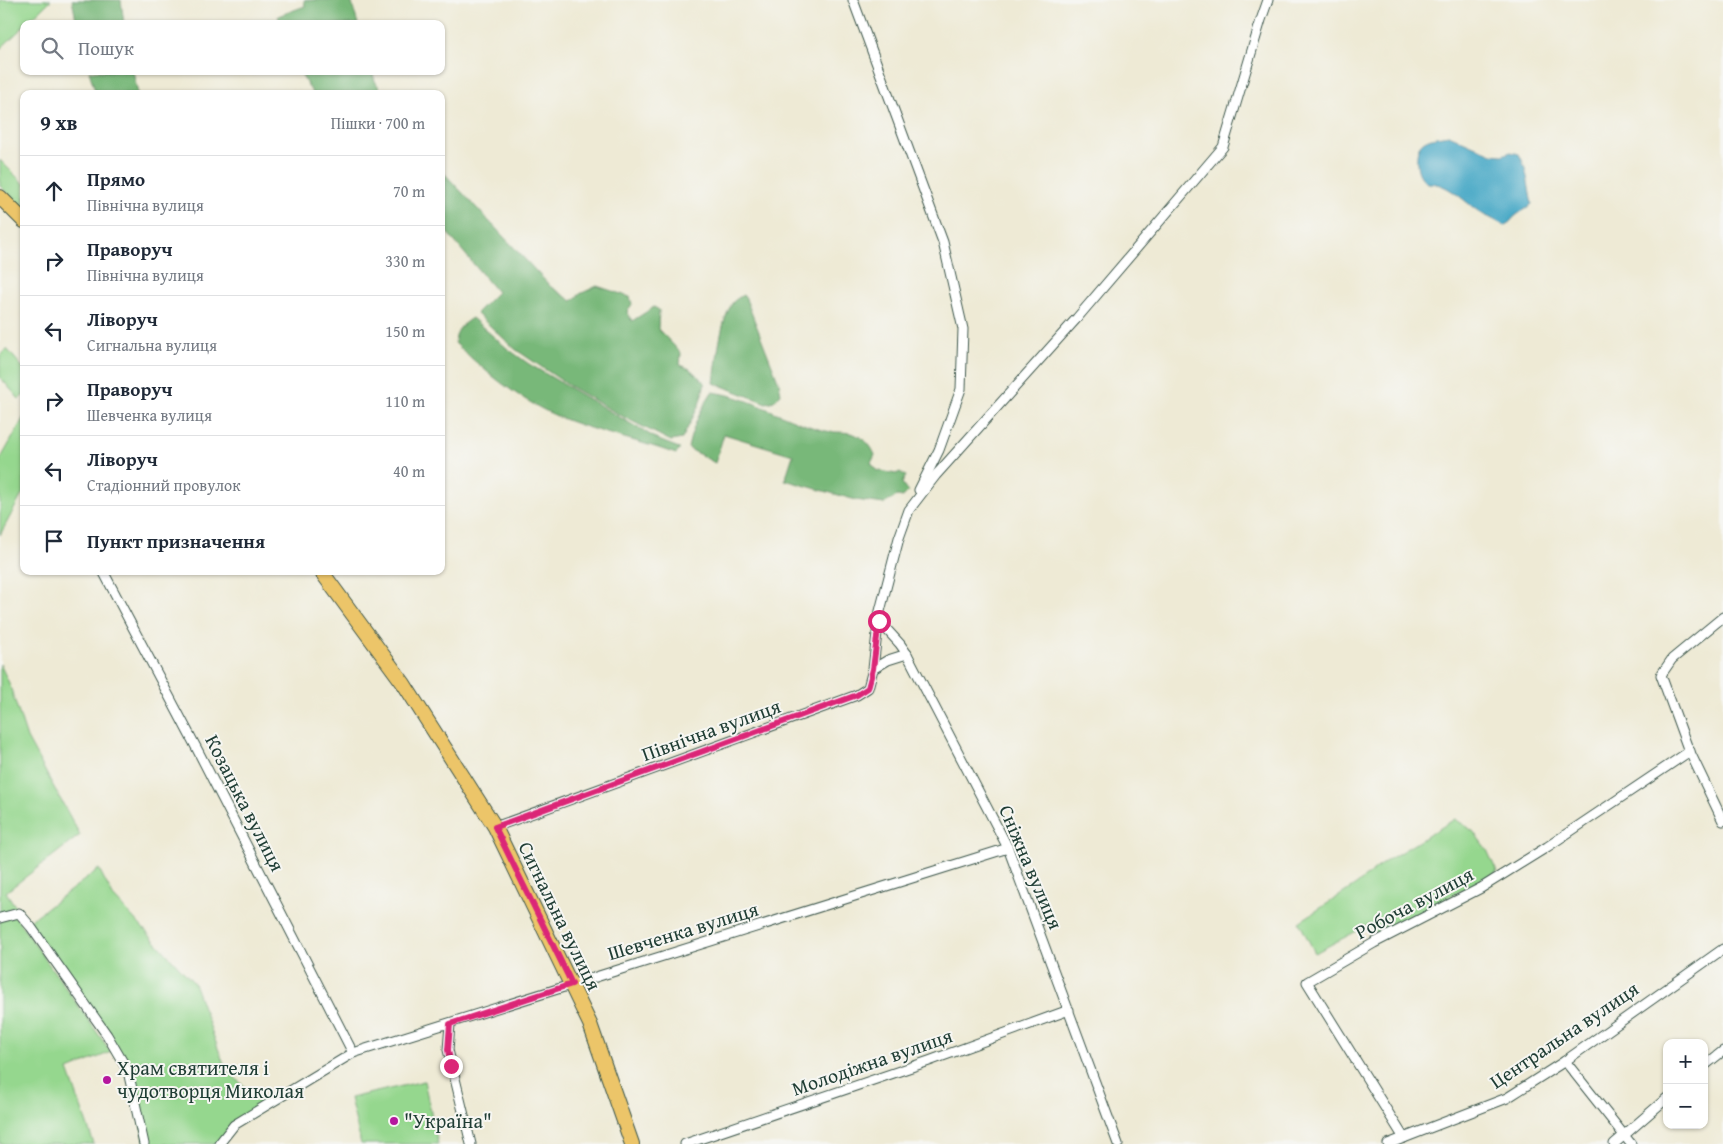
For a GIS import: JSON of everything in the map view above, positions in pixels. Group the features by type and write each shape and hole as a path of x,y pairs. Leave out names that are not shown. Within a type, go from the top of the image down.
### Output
{"main road":[{"path":"0,197 19,217"},
{"name":"Сигнальна вулиця","path":"324,575 404,684 495,827 590,1024 632,1144"}],"street":[{"path":"852,0 943,242 963,329 961,389 939,450 909,510"},
{"path":"909,510 936,476 1077,318 1223,147 1268,0"},
{"name":"Північна вулиця","path":"495,827 857,695 868,688 873,669 879,618 899,538 909,510"},
{"name":"Козацька вулиця","path":"104,575 156,671 353,1053"},
{"path":"1723,617 1672,659 1661,675 1690,751 1723,821"},
{"name":"Сніжна вулиця","path":"879,618 907,654 1008,848 1070,1010 1118,1144"},
{"path":"873,669 888,660 907,654"},
{"name":"Робоча вулиця","path":"1404,1138 1307,982 1374,943 1481,888 1547,847 1690,751"},
{"name":"Шевченка вулиця","path":"219,1144 234,1125 353,1053 1008,848"},
{"path":"0,918 19,913 107,1034 128,1071 144,1144"},
{"name":"Центральна вулиця","path":"1388,1144 1507,1098 1565,1060 1723,949"},
{"name":"Молодіжна вулиця","path":"686,1144 929,1061 1070,1010"},
{"path":"450,1024 448,1050 471,1144"},
{"path":"1708,1063 1723,1051"},
{"path":"1565,1060 1631,1144"},
{"path":"1614,1144 1663,1101"}],"green space":[{"path":"0,0 51,0 30,20 20,20 20,30 0,49"},
{"path":"72,0 121,0 124,20 76,20"},
{"path":"304,0 351,0 357,20 280,20 278,16 305,6"},
{"path":"90,75 134,75 137,90 95,90"},
{"path":"301,75 373,75 381,90 311,90"},
{"path":"0,160 20,180 20,206 0,186"},
{"path":"445,174 551,287 572,301 580,294 597,286 630,297 632,304 627,312 632,321 654,307 659,310 658,329 681,353 680,365 690,369 705,383 699,405 682,439 671,441 618,414 568,385 515,349 476,313 497,292 445,230"},
{"path":"743,295 779,383 781,394 774,401 766,403 714,383 725,319 733,302"},
{"path":"472,318 508,349 529,364 661,441 679,448 679,451 676,454 582,426 522,398 481,367 455,343 460,328"},
{"path":"7,349 20,364 19,399 0,377 0,355"},
{"path":"712,392 742,399 812,427 858,436 867,442 873,451 875,455 871,463 876,470 896,474 900,472 906,476 902,483 908,492 903,497 897,496 884,504 856,500 785,480 793,455 724,434 715,463 688,448 697,419"},
{"path":"20,424 20,498 0,535 0,460"},
{"path":"0,664 9,683 27,738 80,835 6,892 19,912 0,917"},
{"path":"1455,819 1473,831 1487,850 1497,872 1377,935 1370,924 1315,953 1299,922 1356,885 1383,863"},
{"path":"99,869 113,896 194,983 226,1070 266,1105 233,1124 218,1144 145,1144 128,1070 28,922"},
{"path":"14,915 111,1052 68,1070 94,1144 0,1144 0,919"},
{"name":"\"Україна\"","path":"424,1081 438,1144 361,1144 350,1098"}],"water":[{"path":"1449,135 1492,154 1502,155 1511,152 1519,154 1526,172 1532,204 1516,215 1505,226 1484,215 1457,194 1443,186 1427,183 1421,176 1418,168 1418,148 1425,141"}],"place":[{"name":"Храм святителя і чудотворця Миколая","path":"107,1080"},
{"name":"\"Україна\"","path":"394,1121"}],"route":[{"path":"451,1066 448,1050 450,1024 572,984 495,827 857,695 868,688 873,669 879,621"}]}
